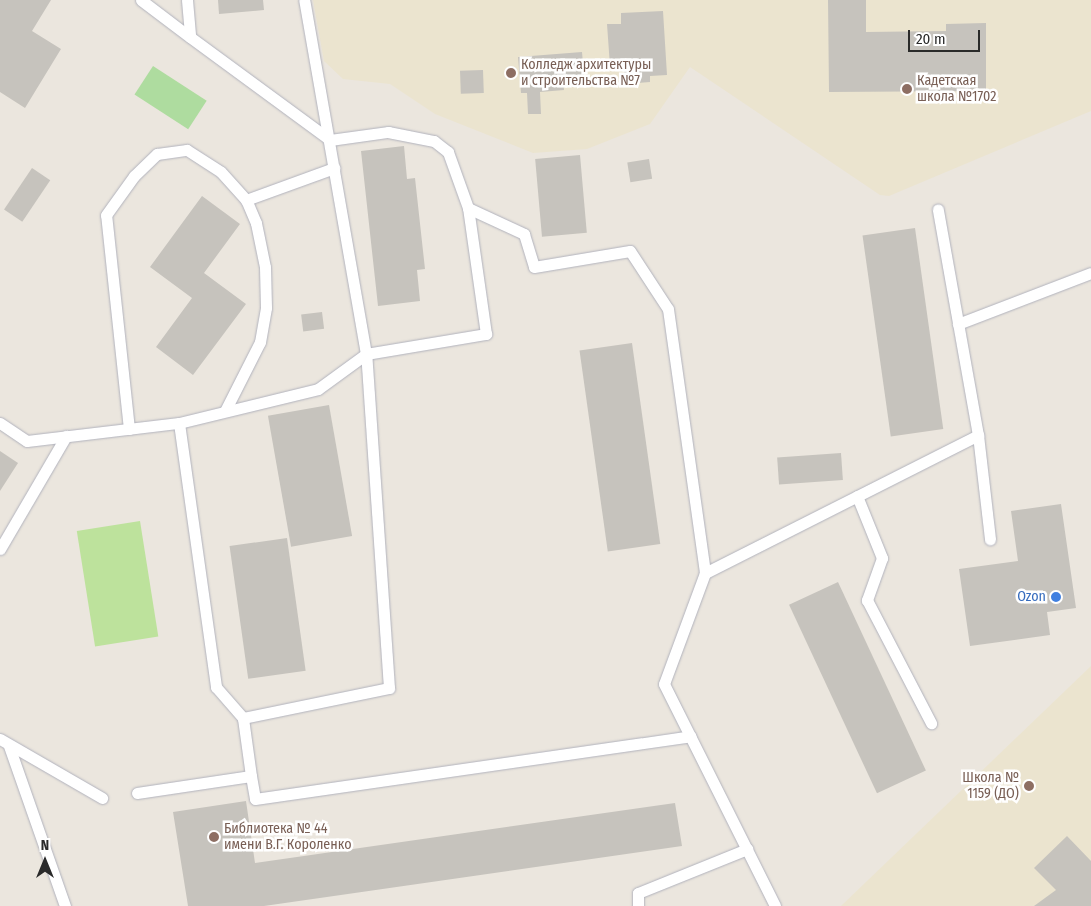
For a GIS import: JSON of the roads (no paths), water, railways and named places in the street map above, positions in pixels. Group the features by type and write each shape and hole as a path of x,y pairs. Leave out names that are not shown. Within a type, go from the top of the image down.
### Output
{"lane":[{"path":"0,423 27,441 179,423 318,389 366,354 486,334 468,208 448,152 434,141 388,132 330,140 141,0"},
{"path":"187,0 190,37"},
{"path":"243,718 389,688 366,354 304,0"},
{"path":"129,429 106,215 134,176 157,154 187,150 221,172 246,200 256,223 265,267 266,308 260,342 226,411"},
{"path":"246,200 334,168"},
{"path":"468,208 524,234 534,267 630,251 668,309 705,573 664,684 775,906"},
{"path":"938,210 978,435 990,540"},
{"path":"958,324 1091,273"},
{"path":"179,423 216,687 243,718 255,799 690,736"},
{"path":"705,573 978,435"},
{"path":"0,549 66,436"},
{"path":"857,496 882,558 867,600 931,723"},
{"path":"5,742 102,798"},
{"path":"5,742 65,906"},
{"path":"137,793 251,776"},
{"path":"638,906 638,893 747,849"},
{"path":"766,888 771,906"}],"place":[{"name":"Колледж архитектуры и строительства №7","path":"511,73"},
{"name":"Кадетская школа №1702","path":"907,89"},
{"name":"Ozon","path":"1056,597"},
{"name":"Школа № 1159 (ДО)","path":"1029,786"},
{"name":"Библиотека № 44 имени В.Г. Короленко","path":"214,837"}]}
